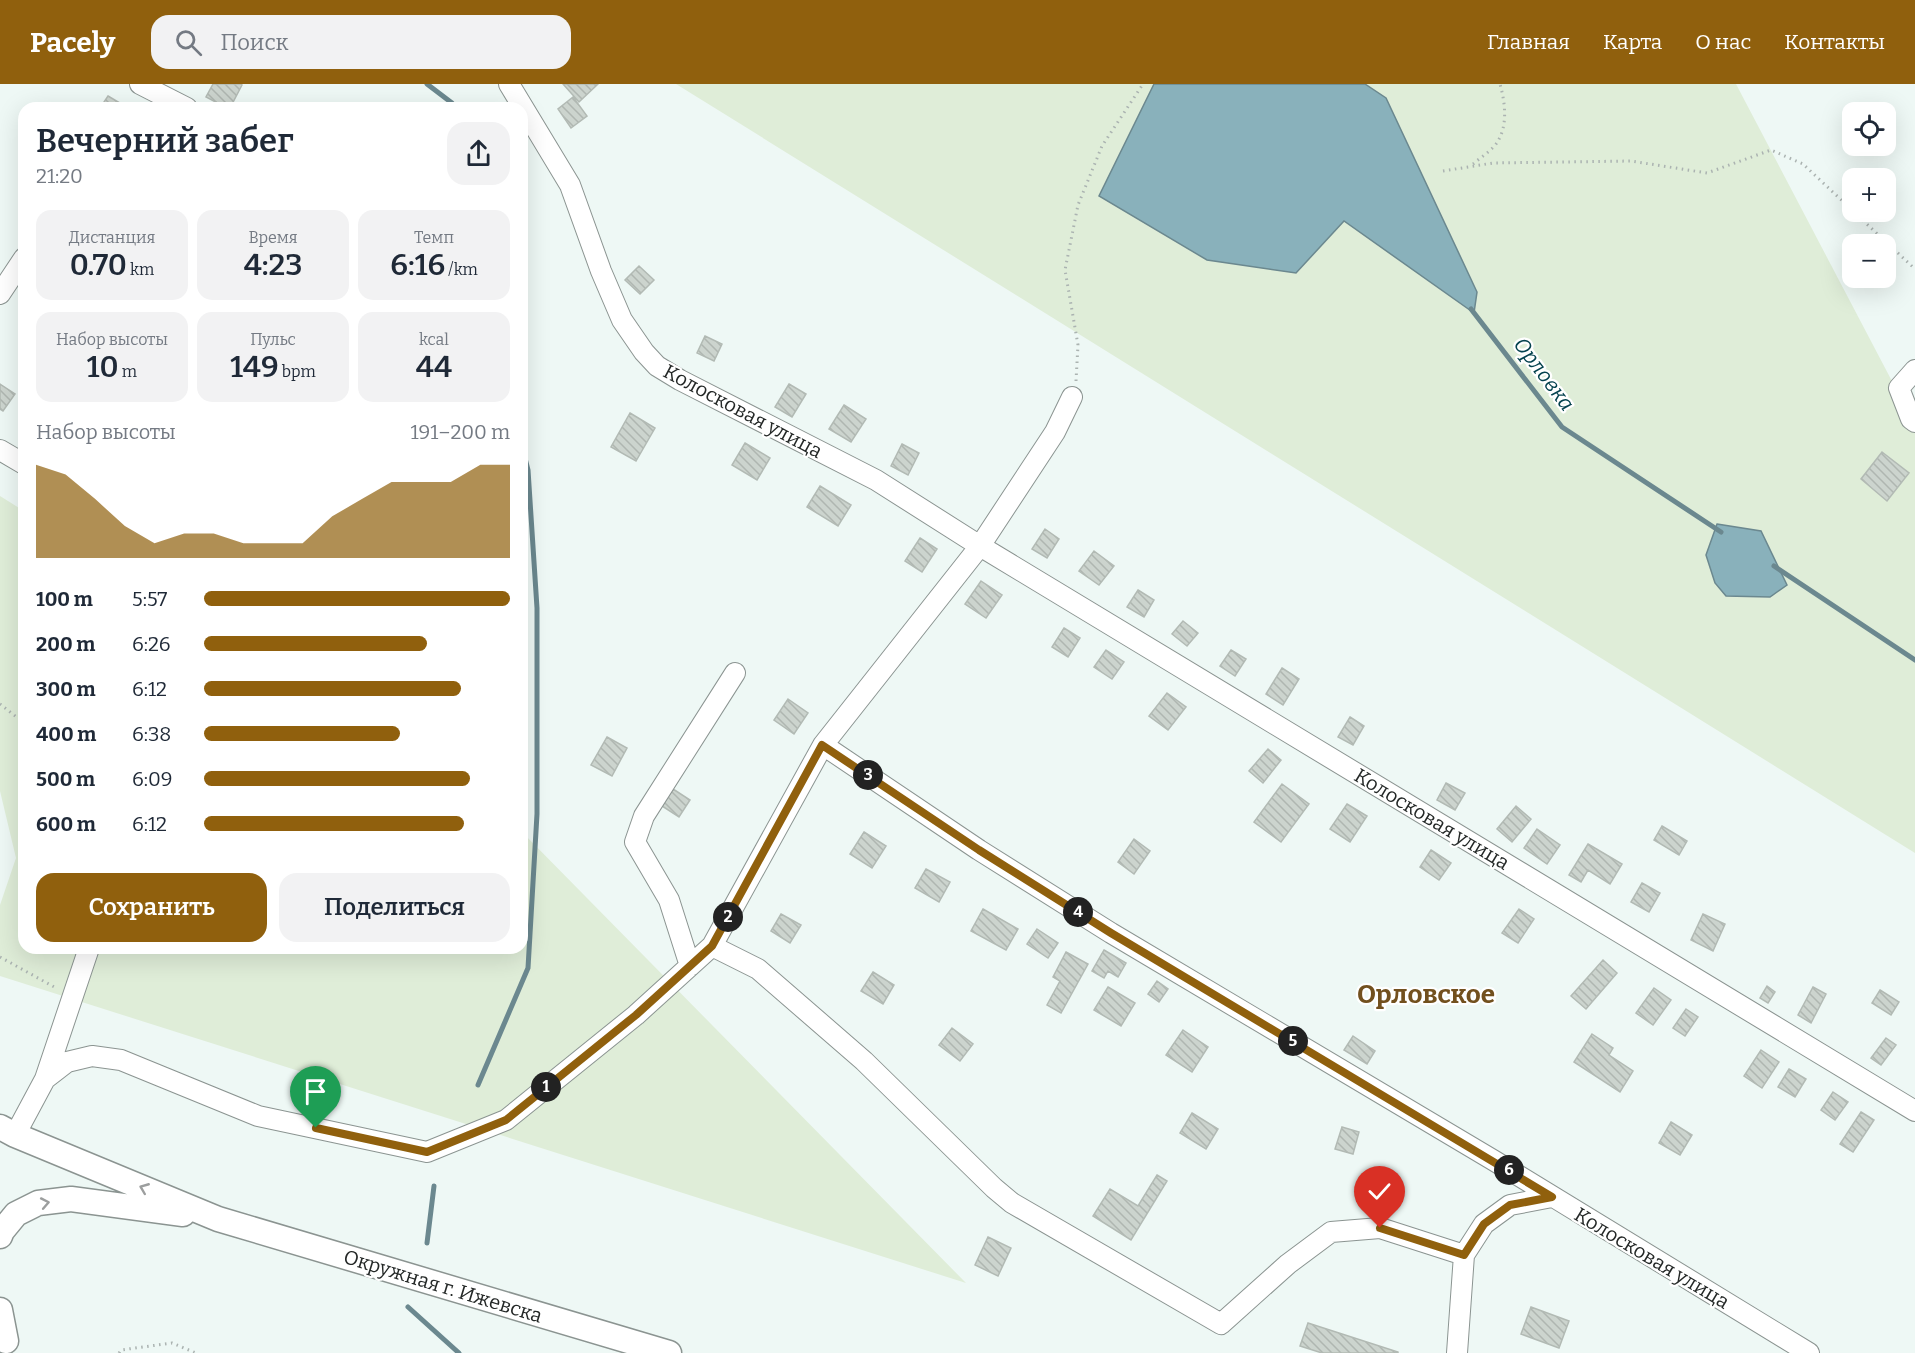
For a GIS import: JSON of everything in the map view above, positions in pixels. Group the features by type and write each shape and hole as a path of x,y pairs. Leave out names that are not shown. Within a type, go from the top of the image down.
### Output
{"main road":[{"name":"Окружная г. Ижевска","path":"8,1131 218,1219 669,1353"},
{"name":"Окружная г. Ижевска","path":"0,1236 16,1214 38,1203 71,1199 218,1219"},
{"path":"0,1310 5,1339"}],"street":[{"path":"140,84 175,102"},
{"name":"Колосковая улица","path":"509,84 520,102"},
{"name":"Колосковая улица","path":"528,115 570,185 601,271 622,320 644,352 657,366 876,480 980,546 1915,1111"},
{"path":"0,294 18,267"},
{"path":"1915,370 1899,388 1911,419 1915,422"},
{"path":"8,1131 45,1079 67,1062 92,1056 121,1060 258,1116 427,1152 506,1120 636,1015 712,946 822,745 980,546 1055,432 1072,397"},
{"path":"0,450 18,460"},
{"path":"690,966 669,900 635,842 644,816 735,673"},
{"name":"Колосковая улица","path":"822,745 979,850 1111,933 1809,1353"},
{"path":"712,946 758,969 864,1062 1012,1203 1221,1324 1288,1264 1331,1232 1380,1228 1464,1255"},
{"path":"45,1079 86,954"},
{"path":"1457,1353 1464,1255 1484,1224 1510,1205 1552,1197"}],"path":[{"path":"1072,397 1077,379 1078,345 1065,270 1078,205 1102,146 1143,84"},
{"path":"1472,165 1498,142 1505,123 1500,84"},
{"path":"1443,171 1493,163 1631,161 1707,172 1771,150 1803,164 1842,201"},
{"path":"1865,222 1915,269"},
{"path":"0,704 18,718"},
{"path":"0,957 72,997"},
{"path":"119,1353 121,1350 171,1343 196,1353"}],"green space":[{"path":"676,84 1736,84 1915,425 1915,853"},
{"path":"0,496 18,507 18,954 528,954 528,838 966,1283 0,976 0,905 16,858 0,791"}],"water":[{"path":"1154,84 1365,84 1386,98 1477,292 1474,313 1344,221 1296,273 1207,260 1099,196"},
{"path":"1717,524 1761,531 1787,585 1770,597 1726,596 1715,583 1706,555"}],"building":[{"path":"213,84 242,85 233,102 216,102 206,97"},
{"path":"563,84 598,84 579,102"},
{"path":"108,96 118,102 104,102"},
{"path":"573,97 587,116 571,128 558,109"},
{"path":"639,266 654,280 640,294 625,280"},
{"path":"705,336 722,344 714,361 697,353"},
{"path":"0,384 15,394 3,411 0,409"},
{"path":"789,384 806,394 792,417 775,407"},
{"path":"844,405 866,419 851,442 829,429"},
{"path":"630,413 655,428 636,461 611,447"},
{"path":"745,443 770,458 757,480 732,465"},
{"path":"902,444 919,453 908,475 891,466"},
{"path":"1882,452 1909,473 1887,501 1861,479"},
{"path":"820,486 851,505 838,526 807,507"},
{"path":"1045,529 1059,539 1047,558 1032,549"},
{"path":"920,538 937,549 922,572 905,561"},
{"path":"1094,551 1114,566 1099,585 1079,571"},
{"path":"981,581 1002,595 986,618 965,604"},
{"path":"1138,590 1154,600 1144,617 1127,607"},
{"path":"1183,621 1198,633 1187,646 1172,634"},
{"path":"1064,628 1080,638 1068,657 1052,647"},
{"path":"1106,650 1124,662 1112,679 1094,667"},
{"path":"1231,650 1246,659 1235,676 1220,666"},
{"path":"1282,668 1299,679 1283,705 1266,694"},
{"path":"1167,693 1186,707 1168,730 1149,716"},
{"path":"788,699 808,713 794,734 774,720"},
{"path":"1350,717 1364,726 1353,745 1338,737"},
{"path":"607,737 627,748 612,776 591,765"},
{"path":"1268,749 1281,760 1263,783 1249,771"},
{"path":"1446,783 1465,793 1455,810 1437,800"},
{"path":"1282,784 1309,804 1281,842 1254,822"},
{"path":"673,789 690,800 679,817 662,806"},
{"path":"1347,804 1367,816 1350,842 1330,829"},
{"path":"1516,806 1531,819 1512,842 1497,829"},
{"path":"1662,826 1687,841 1679,855 1654,840"},
{"path":"1537,829 1560,845 1547,864 1524,848"},
{"path":"864,832 886,846 872,868 850,854"},
{"path":"1134,839 1150,851 1134,874 1118,862"},
{"path":"1588,844 1622,864 1610,884 1588,870 1581,882 1569,875"},
{"path":"1431,850 1451,863 1439,880 1420,867"},
{"path":"926,869 950,882 939,902 915,888"},
{"path":"1642,883 1660,893 1649,912 1631,902"},
{"path":"983,909 1018,929 1006,950 971,931"},
{"path":"1519,909 1534,919 1518,943 1502,933"},
{"path":"781,914 801,925 790,943 771,931"},
{"path":"1703,914 1725,924 1713,951 1691,940"},
{"path":"1037,929 1058,943 1048,958 1027,944"},
{"path":"1104,950 1126,963 1118,977 1108,971 1104,978 1092,971"},
{"path":"1066,952 1088,964 1061,1013 1047,1005 1060,981 1053,977"},
{"path":"1603,960 1617,973 1586,1009 1571,996"},
{"path":"873,972 894,985 883,1004 861,991"},
{"path":"1157,981 1168,989 1159,1002 1148,994"},
{"path":"1767,986 1775,992 1768,1003 1760,998"},
{"path":"1108,987 1135,1003 1121,1026 1094,1010"},
{"path":"1813,987 1826,994 1811,1023 1798,1015"},
{"path":"1654,988 1671,1000 1653,1025 1636,1013"},
{"path":"1880,990 1899,1002 1891,1015 1872,1003"},
{"path":"1686,1009 1698,1017 1685,1036 1673,1028"},
{"path":"952,1028 973,1044 960,1061 939,1045"},
{"path":"1183,1030 1208,1047 1192,1072 1166,1055"},
{"path":"1592,1034 1613,1048 1609,1055 1633,1071 1620,1092 1574,1062"},
{"path":"1353,1036 1375,1051 1367,1064 1344,1050"},
{"path":"1886,1038 1896,1045 1881,1065 1871,1058"},
{"path":"1761,1050 1779,1062 1762,1088 1744,1076"},
{"path":"1789,1069 1806,1079 1795,1097 1778,1087"},
{"path":"1833,1092 1848,1102 1835,1120 1821,1110"},
{"path":"1861,1112 1874,1120 1853,1152 1840,1144"},
{"path":"1192,1113 1218,1129 1206,1149 1180,1133"},
{"path":"1671,1122 1692,1135 1680,1155 1659,1143"},
{"path":"1342,1127 1359,1132 1353,1154 1335,1149"},
{"path":"1157,1175 1167,1181 1131,1240 1093,1216 1110,1189 1138,1206"},
{"path":"988,1237 1011,1248 998,1276 975,1265"},
{"path":"1531,1307 1569,1321 1559,1348 1521,1334"},
{"path":"1308,1323 1398,1353 1322,1353 1300,1346"}],"waterway":[{"path":"427,84 451,102"},
{"name":"Орловка","path":"1471,309 1562,427 1721,532"},
{"path":"478,1085 528,968 537,814 537,608 528,470"},
{"name":"Орловка","path":"1774,566 1915,660"},
{"path":"427,1243 434,1186"},
{"path":"408,1307 459,1353"}],"district":[{"name":"Орловское","path":"1426,994"}],"route":[{"path":"316,1128 427,1152 506,1120 636,1015 712,946 822,745 979,850 1111,933 1552,1197 1510,1205 1484,1224 1464,1255 1380,1228"}]}
